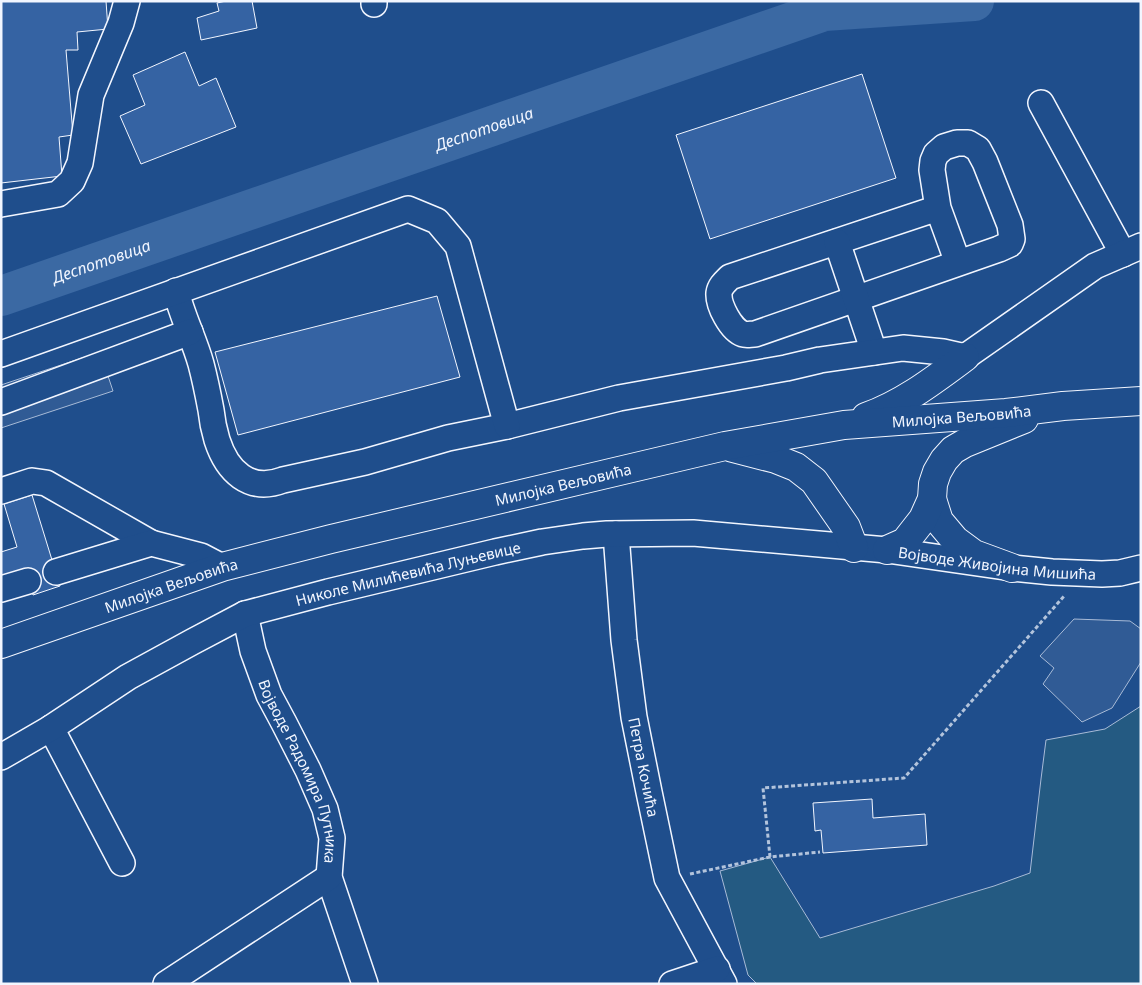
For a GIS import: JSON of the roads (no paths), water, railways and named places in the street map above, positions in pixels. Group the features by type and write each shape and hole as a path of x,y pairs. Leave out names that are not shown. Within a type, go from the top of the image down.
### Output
{"main road":[{"path":"844,425 880,413 904,400 965,357"},
{"name":"Милојка Вељовића","path":"1,644 222,567 331,539 724,446 844,425 1141,401"},
{"path":"887,550 905,542 923,519 932,499 933,484 937,472 953,450 1021,420 1063,406"},
{"path":"724,446 776,459 796,467 814,481 846,527 854,548"},
{"path":"932,499 939,521 955,540 974,554 1012,568"}],"street":[{"path":"1,204 58,194 72,181 80,163 91,95 122,23 127,1"},
{"path":"176,291 180,308 200,363 217,440 236,473 253,483 263,485 365,462 448,438 507,426 619,398 786,368 820,360 903,348 943,352 965,357 1095,266 1132,250 1041,103"},
{"path":"938,208 730,277 723,284 719,293 721,306 728,320 735,328 743,334 755,334 856,299 958,263 1010,244 1012,239 1010,225 985,162 978,149 968,143 957,143 944,147 936,154 932,170 938,208 958,263"},
{"path":"1,354 408,209 437,221 458,246 507,426"},
{"path":"837,242 874,352"},
{"path":"1,402 190,332"},
{"path":"1,491 32,482 46,483 151,543 201,556 222,567"},
{"name":"Николе Милићевића Луњевице","path":"1,757 51,728 128,677 245,614 328,592 542,542 607,534 693,534 854,548"},
{"name":"Петра Кочића","path":"616,534 624,640 634,717 667,878 720,977"},
{"path":"56,572 151,543"},
{"name":"Војводе Живојина Мишића","path":"854,548 887,550 1012,568 1084,574 1102,574 1141,568"},
{"path":"1,589 28,581"},
{"name":"Војводе Радомира Путника","path":"245,614 253,650 269,695 308,770 325,809 332,838 329,877 365,984"},
{"path":"51,728 122,863"},
{"path":"166,984 329,877"},
{"path":"672,984 720,977"}],"waterway":[{"name":"Деспотовица","path":"1,296 824,11 974,1"}]}
